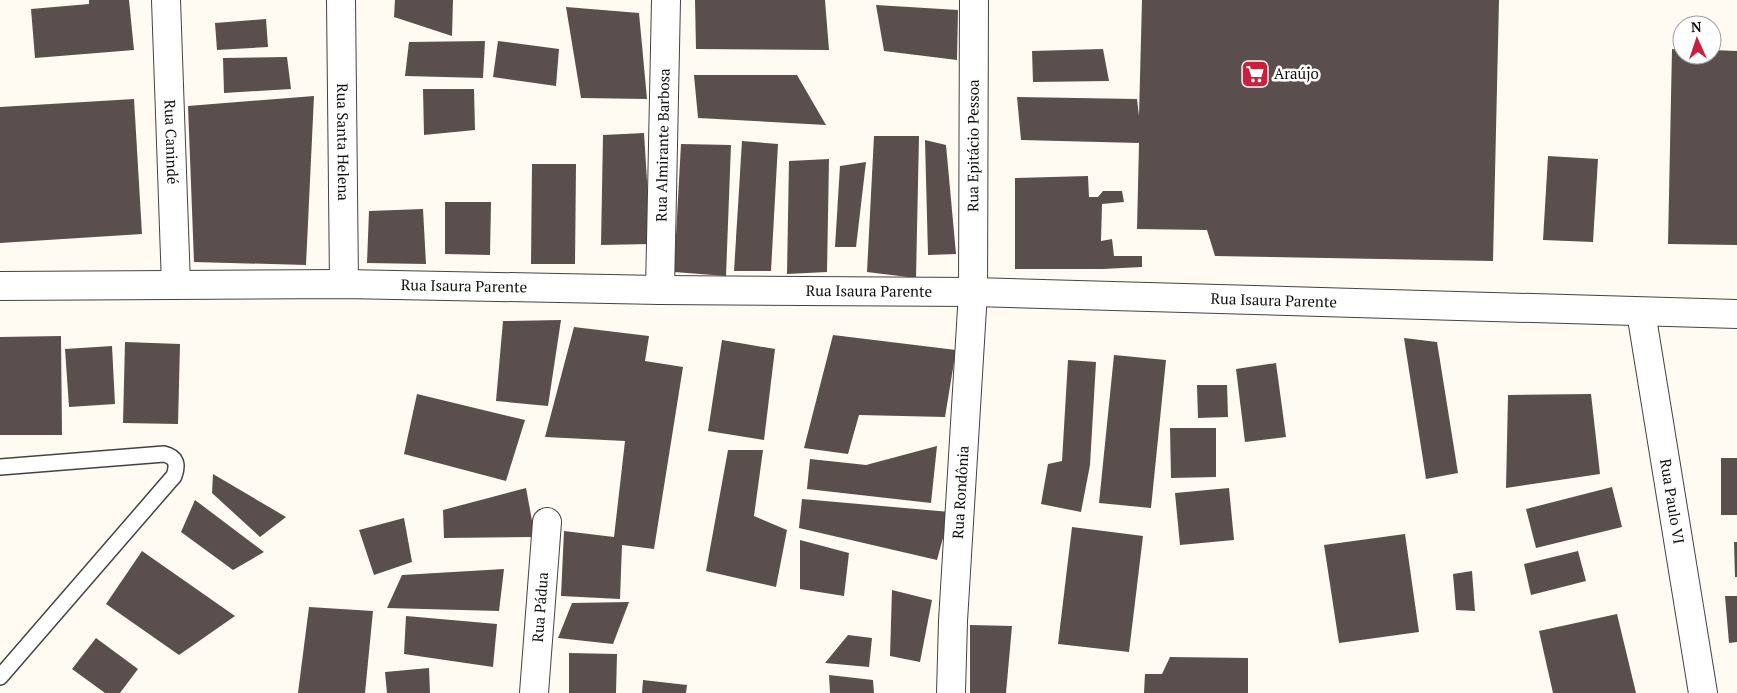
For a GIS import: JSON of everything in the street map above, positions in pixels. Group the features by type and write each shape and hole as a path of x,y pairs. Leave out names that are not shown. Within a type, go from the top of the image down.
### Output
{"street":[{"name":"Rua Canindé","path":"166,0 176,285"},
{"name":"Rua Santa Helena","path":"342,0 344,284"},
{"name":"Rua Almirante Barbosa","path":"660,290 666,0"},
{"name":"Rua Epitácio Pessoa","path":"974,0 974,292"},
{"name":"Rua Isaura Parente","path":"0,286 344,284 660,290 974,292 1737,314"},
{"name":"Rua Rondônia","path":"952,693 953,622 974,292"},
{"name":"Rua Paulo VI","path":"1641,312 1703,693"},
{"name":"Rua Pádua","path":"534,693 547,522"}],"lane":[{"path":"0,467 164,454 176,461 177,468 174,476 0,677"}],"building":[{"path":"89,0 129,0 134,50 35,58 31,9 89,4"},
{"path":"395,0 453,0 452,36 394,17"},
{"path":"695,0 825,0 829,50 696,49"},
{"path":"1142,0 1499,0 1493,261 1215,256 1207,230 1137,229 1139,143 1021,140 1017,97 1137,99 1139,116"},
{"path":"876,5 958,10 957,60 884,51"},
{"path":"566,7 639,13 647,99 581,98"},
{"path":"266,19 268,47 217,50 215,23"},
{"path":"485,41 483,78 405,76 409,42"},
{"path":"498,41 559,49 556,86 493,77"},
{"path":"1103,49 1109,81 1033,82 1032,51"},
{"path":"1672,49 1672,65 1722,65 1722,50 1737,51 1737,245 1668,244"},
{"path":"287,57 291,89 224,93 223,58"},
{"path":"694,75 797,75 826,125 698,118"},
{"path":"423,89 474,89 475,130 424,135"},
{"path":"314,96 306,265 194,262 188,106"},
{"path":"134,99 142,234 0,243 0,107"},
{"path":"644,133 651,244 601,245 603,135"},
{"path":"874,136 919,136 916,278 867,272"},
{"path":"925,140 946,145 956,254 928,255"},
{"path":"742,141 778,144 771,271 734,271"},
{"path":"681,144 731,145 726,276 674,272"},
{"path":"1548,156 1598,159 1593,242 1543,240"},
{"path":"829,159 827,272 787,274 789,161"},
{"path":"866,162 856,247 835,247 840,166"},
{"path":"532,164 576,164 575,264 531,264"},
{"path":"1088,176 1089,197 1098,197 1103,191 1122,191 1124,202 1102,204 1101,241 1112,239 1114,256 1142,256 1142,267 1015,269 1015,178"},
{"path":"445,202 491,202 490,255 445,254"},
{"path":"423,209 426,264 367,263 369,211"},
{"path":"561,320 548,406 496,401 503,321"},
{"path":"574,327 649,336 645,361 683,367 654,549 622,545 620,599 561,596 564,531 614,537 625,441 545,437"},
{"path":"833,335 956,350 945,417 859,415 848,454 804,448"},
{"path":"61,336 62,435 0,435 0,337"},
{"path":"1404,338 1437,342 1458,473 1426,479"},
{"path":"722,340 775,349 764,440 708,431"},
{"path":"125,342 180,344 178,424 123,423"},
{"path":"112,346 115,404 69,407 65,349"},
{"path":"1114,355 1166,360 1151,508 1099,503"},
{"path":"1068,360 1096,362 1090,465 1081,512 1041,504 1048,464 1062,461"},
{"path":"1276,363 1286,437 1245,442 1236,369"},
{"path":"1197,385 1227,385 1228,417 1198,418"},
{"path":"417,394 525,420 506,481 404,454"},
{"path":"1591,394 1600,474 1506,488 1508,395"},
{"path":"1170,428 1216,428 1216,477 1171,478"},
{"path":"937,446 931,503 807,489 810,459 866,465"},
{"path":"728,450 763,450 754,516 787,530 776,587 706,571"},
{"path":"1721,458 1737,458 1737,515 1721,515"},
{"path":"213,474 286,517 260,537 212,493"},
{"path":"1612,487 1622,527 1536,548 1526,509"},
{"path":"526,488 535,537 444,538 443,510"},
{"path":"1229,488 1234,540 1180,545 1175,493"},
{"path":"802,499 950,512 937,560 799,528"},
{"path":"195,500 264,552 233,570 181,532"},
{"path":"404,518 412,562 374,575 359,530"},
{"path":"1072,527 1143,536 1129,652 1058,644"},
{"path":"1405,534 1419,632 1339,643 1324,545"},
{"path":"800,540 849,553 844,596 800,589"},
{"path":"1734,542 1737,542 1737,577 1735,577"},
{"path":"142,551 235,616 179,655 106,604"},
{"path":"1578,551 1586,581 1531,595 1524,564"},
{"path":"504,569 499,611 387,608 402,575"},
{"path":"1472,571 1475,611 1456,610 1453,574"},
{"path":"892,590 932,600 920,662 890,656"},
{"path":"1725,596 1737,596 1737,642 1729,643"},
{"path":"629,602 613,644 558,638 572,603"},
{"path":"309,607 373,611 365,693 298,693"},
{"path":"1617,614 1636,693 1553,693 1539,631"},
{"path":"406,616 497,624 493,667 404,654"},
{"path":"970,625 1012,626 1006,693 970,693"},
{"path":"848,635 872,638 869,667 825,663"},
{"path":"96,638 138,669 120,693 105,693 72,669"},
{"path":"569,653 617,654 616,693 569,693"},
{"path":"1170,657 1248,658 1248,693 1144,693 1145,674 1162,674"},
{"path":"429,668 430,693 387,693 385,672"},
{"path":"829,675 873,680 874,693 830,693"},
{"path":"643,680 687,685 686,693 642,693"}],"place":[{"name":"Araújo","path":"1255,74"}]}
